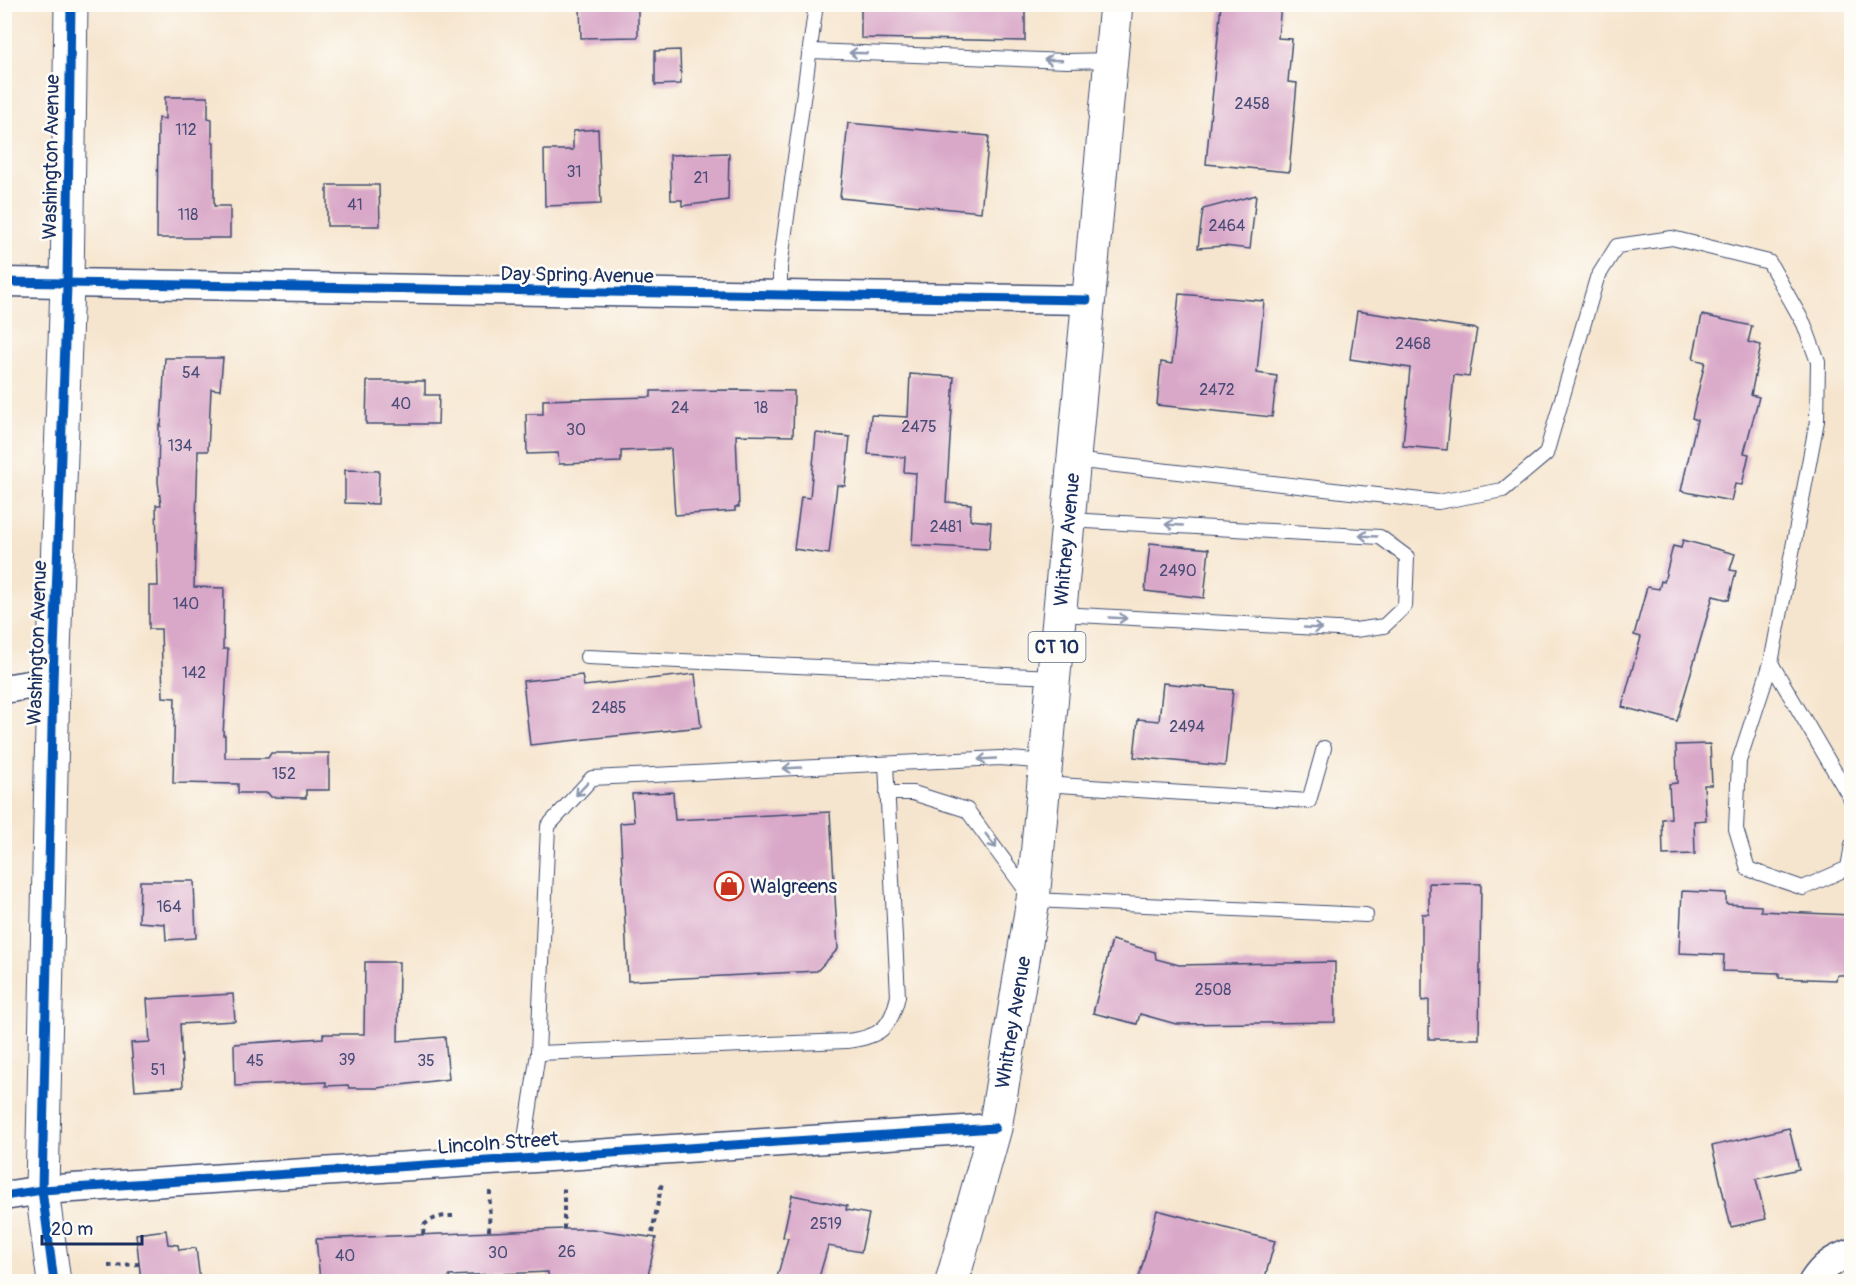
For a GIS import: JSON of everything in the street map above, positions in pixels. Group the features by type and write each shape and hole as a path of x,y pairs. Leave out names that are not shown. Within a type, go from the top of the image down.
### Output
{"main road":[{"name":"Washington Avenue","path":"54,1281 42,1190 53,681 67,285 71,4"},
{"name":"Whitney Avenue","path":"952,1281 995,1128 1033,900 1116,4"}],"street":[{"name":"Day Spring Avenue","path":"4,282 67,285 1087,300"},
{"path":"4,689 53,681"},
{"name":"Lincoln Street","path":"4,1196 42,1190 995,1128"},
{"path":"1813,1281 1819,1271 1835,1259 1851,1253"}],"lane":[{"path":"780,296 780,268 816,4"},
{"path":"811,51 1067,61 1111,60"},
{"path":"1072,460 1438,502 1503,490 1546,454 1597,278 1617,246 1672,238 1769,262 1804,324 1818,362 1817,421 1771,663 1739,761 1736,829 1748,869 1803,888 1848,868 1851,845"},
{"path":"1060,614 1355,630 1384,626 1405,606 1407,557 1380,537 1068,520"},
{"path":"587,657 1054,677"},
{"path":"1771,663 1851,801"},
{"path":"522,1159 538,1053 548,826 592,778 1000,758 1045,773 1309,801 1324,748"},
{"path":"538,1053 848,1041 864,1039 880,1032 893,1017 897,996 886,764"},
{"path":"887,793 913,793 967,810 1033,900 1366,915"}],"path":[{"path":"652,1233 662,1182"},
{"path":"564,1187 564,1229"},
{"path":"489,1231 490,1191"},
{"path":"423,1234 424,1225 431,1220 438,1216 453,1216"},
{"path":"108,1266 139,1264"}],"building":[{"path":"580,4 638,4 638,37 581,38"},
{"path":"861,4 1025,4 1025,41 861,38"},
{"path":"1221,4 1281,4 1278,38 1292,39 1288,82 1297,83 1289,172 1206,164"},
{"path":"680,50 681,84 655,85 655,51"},
{"path":"165,97 208,97 208,118 212,119 212,142 214,142 214,206 230,206 230,238 157,238 158,118 165,119"},
{"path":"848,123 989,136 981,212 840,198"},
{"path":"598,129 601,204 545,206 544,150 573,150 573,131"},
{"path":"729,153 728,200 682,206 682,200 671,200 670,155"},
{"path":"327,185 379,185 380,226 327,226"},
{"path":"1256,195 1250,249 1224,246 1198,248 1203,209"},
{"path":"1179,294 1264,301 1257,373 1277,376 1272,417 1157,405 1161,362 1172,364"},
{"path":"1357,311 1477,329 1469,377 1454,375 1447,450 1403,446 1410,368 1350,359"},
{"path":"1702,315 1752,326 1748,342 1761,345 1751,395 1759,397 1744,453 1749,454 1742,485 1735,484 1731,501 1681,491 1697,420 1692,418 1705,362 1693,359"},
{"path":"165,358 223,358 220,390 211,389 208,451 198,451 194,587 224,588 223,649 228,649 223,735 225,735 225,758 268,758 271,753 329,753 329,790 306,790 306,798 271,797 268,793 238,793 238,784 173,783 175,698 163,697 161,629 149,629 149,586 158,586 156,505 161,505 158,482 159,425 161,426"},
{"path":"910,374 954,377 946,502 971,504 970,520 991,522 989,549 912,545 916,473 904,472 905,457 868,454 871,415 908,417"},
{"path":"367,381 425,381 425,395 439,395 438,424 366,424"},
{"path":"651,391 794,391 793,436 736,435 739,507 735,507 735,511 675,515 671,449 621,451 621,462 559,464 558,453 527,454 526,414 543,414 543,400 651,397"},
{"path":"816,433 850,437 845,486 837,485 829,554 794,549 801,497 810,498"},
{"path":"345,470 379,471 378,504 345,503"},
{"path":"1683,540 1735,554 1730,570 1736,571 1729,600 1713,596 1677,721 1622,707 1641,637 1634,635 1647,587 1659,589 1661,581 1664,582 1673,546 1681,548"},
{"path":"1150,543 1209,549 1204,598 1145,591"},
{"path":"695,674 701,727 530,745 523,681 582,675 584,686"},
{"path":"1163,683 1233,690 1225,766 1134,757 1138,719 1159,721"},
{"path":"1710,744 1712,785 1704,785 1706,820 1694,821 1695,854 1663,855 1662,819 1671,818 1669,784 1677,783 1676,745"},
{"name":"Walgreens","path":"673,792 675,820 830,812 838,949 817,971 628,981 620,823 634,822 632,794"},
{"path":"140,881 194,881 196,938 166,940 165,924 139,922"},
{"path":"1429,883 1481,884 1479,1039 1429,1039 1429,1000 1422,1001 1422,914 1429,914"},
{"path":"1682,891 1726,893 1726,904 1761,906 1761,911 1851,915 1851,975 1837,975 1836,980 1779,978 1779,973 1723,971 1724,955 1679,953"},
{"path":"1112,940 1155,952 1156,959 1179,965 1335,962 1335,1022 1176,1024 1140,1014 1137,1024 1093,1013"},
{"path":"365,962 399,962 398,1041 445,1037 449,1079 377,1088 349,1088 348,1085 326,1086 326,1082 235,1086 234,1044 323,1038 323,1034 364,1034"},
{"path":"233,994 235,1021 180,1024 183,1087 135,1090 131,1043 150,1042 147,999"},
{"path":"1789,1128 1799,1169 1756,1179 1766,1219 1731,1227 1712,1146"},
{"path":"792,1195 847,1206 846,1210 869,1214 861,1252 828,1246 818,1281 776,1281 788,1238 783,1237"},
{"path":"1157,1210 1275,1241 1264,1281 1138,1281"},
{"path":"592,1229 656,1238 647,1281 549,1281 548,1272 449,1276 450,1281 320,1280 316,1239"},
{"path":"166,1230 168,1244 178,1245 179,1250 196,1248 200,1281 141,1281 136,1234"}],"cycle path":[{"path":"54,1282 42,1190 53,681 67,285 71,4"},
{"path":"4,282 1087,300"},
{"path":"4,1196 42,1190 995,1128"}],"place":[{"name":"Walgreens","path":"729,886"}]}
